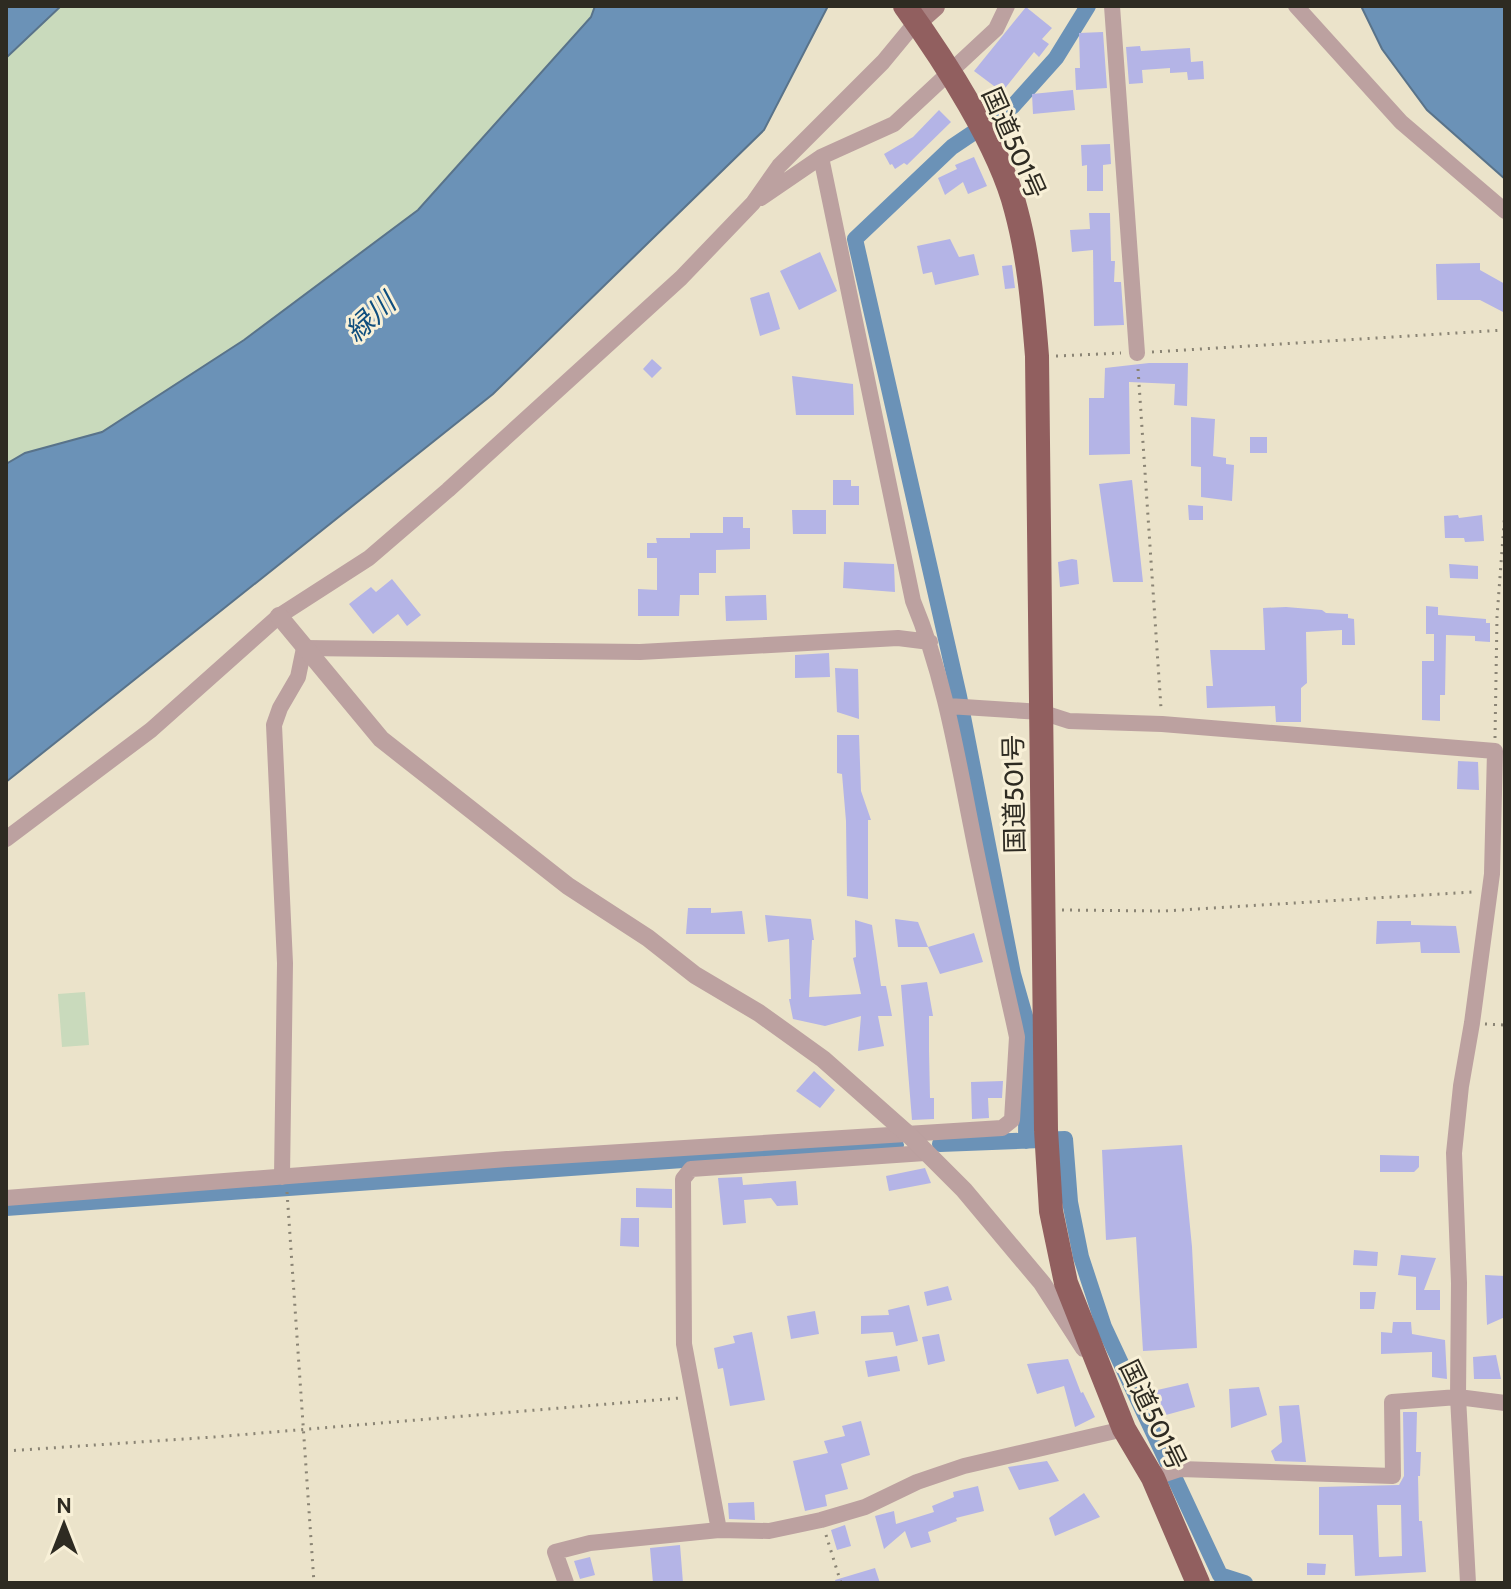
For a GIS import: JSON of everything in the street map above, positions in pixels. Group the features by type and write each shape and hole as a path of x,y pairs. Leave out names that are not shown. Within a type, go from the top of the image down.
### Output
{"highway":[{"name":"国道501号","path":"916,12 978,121 1016,208 1032,287 1037,356 1046,1138 1051,1211 1066,1283 1100,1373 1124,1429 1165,1474 1198,1583"}],"street":[{"path":"753,203 821,157 894,124 996,29 1007,6"},
{"path":"1112,6 1137,353"},
{"path":"1296,6 1401,122 1505,211"},
{"path":"6,839 151,730 279,616 369,558 437,500 681,278 753,203 779,166 883,62 916,12"},
{"path":"6,1198 537,1157 910,1136 1002,1128 1012,1120 1017,1037 989,914 956,706 913,601 821,157"},
{"path":"279,616 381,739 568,886 823,1059 910,1136 964,1190 1042,1283 1100,1373"},
{"path":"304,648 640,652 898,638 930,642"},
{"path":"282,1177 285,963 274,725 298,677 304,648"},
{"path":"956,706 1041,712 1069,721 1162,724 1495,751 1499,840 1461,1086 1454,1153 1459,1283 1458,1397 1468,1580"},
{"path":"719,1530 681,1318 683,1179 691,1169 925,1153"},
{"path":"1165,1474 1393,1476 1392,1402 1458,1397 1505,1403"},
{"path":"566,1583 555,1552 590,1543 719,1530 769,1531 821,1520 865,1507 917,1482 964,1466 1124,1429"}],"path":[{"path":"1037,356 1137,353 1505,330"},
{"path":"1137,353 1162,724"},
{"path":"1495,751 1497,617 1505,510"},
{"path":"1044,910 1164,911 1489,892"},
{"path":"288,1198 314,1583"},
{"path":"6,1451 693,1397"},
{"path":"821,1520 841,1583"}],"green space":[{"path":"61,6 595,6 591,17 418,210 244,340 102,432 25,453 6,464 6,58"},
{"path":"85,992 89,1045 62,1047 58,994"}],"water":[{"path":"6,6 61,6 6,58"},
{"name":"緑川","path":"595,6 828,6 764,130 493,394 6,782 6,464 25,453 102,432 244,340 418,210 591,17"},
{"path":"1361,6 1505,6 1505,179 1427,110 1382,49"}],"building":[{"path":"1026,7 1052,28 1042,39 1049,44 1039,57 1034,52 1002,92 974,71"},
{"path":"1103,32 1107,88 1076,90 1075,68 1080,68 1079,33"},
{"path":"1140,46 1141,51 1190,48 1191,62 1203,61 1204,79 1188,80 1187,72 1170,73 1170,68 1142,70 1143,83 1129,84 1126,47"},
{"path":"1073,90 1075,110 1033,114 1032,94"},
{"path":"939,110 951,122 907,165 904,163 895,169 890,165 884,154 913,137"},
{"path":"1110,144 1111,164 1103,165 1103,191 1087,191 1087,165 1082,166 1081,145"},
{"path":"974,157 987,186 968,194 963,182 945,195 938,178 957,169 955,165"},
{"path":"1089,213 1110,213 1111,261 1115,261 1114,282 1121,282 1124,325 1094,326 1093,250 1072,252 1070,230 1090,229"},
{"path":"950,239 959,257 974,254 979,275 935,285 932,272 923,274 917,246"},
{"path":"820,252 837,291 799,310 780,271"},
{"path":"1480,263 1480,270 1505,284 1505,313 1480,300 1437,300 1436,264"},
{"path":"1012,265 1015,288 1005,289 1002,266"},
{"path":"769,292 780,329 760,336 750,298"},
{"path":"652,359 662,368 652,378 643,369"},
{"path":"1188,363 1187,406 1174,405 1175,384 1129,382 1130,454 1089,455 1089,398 1104,398 1105,368"},
{"path":"792,376 853,384 854,415 796,415"},
{"path":"1191,417 1215,419 1213,456 1226,458 1226,464 1234,465 1232,501 1201,497 1201,467 1191,466"},
{"path":"1250,437 1267,437 1267,453 1250,453"},
{"path":"833,480 851,480 851,486 859,486 859,505 833,505"},
{"path":"1132,480 1143,582 1113,582 1099,484"},
{"path":"1188,505 1203,506 1203,520 1189,520"},
{"path":"792,510 826,510 826,534 793,534"},
{"path":"1458,515 1459,518 1482,515 1484,541 1465,542 1464,538 1445,538 1444,516"},
{"path":"723,517 743,517 743,528 750,528 750,549 716,550 716,573 699,573 699,595 680,595 679,616 638,616 638,589 657,590 657,558 647,558 647,543 657,543 656,538 690,538 690,533 723,533"},
{"path":"1077,560 1079,584 1060,587 1058,562"},
{"path":"844,562 894,564 895,592 843,588"},
{"path":"1449,564 1478,566 1478,579 1450,578"},
{"path":"392,579 421,615 407,626 398,614 373,634 349,604 371,587 376,592"},
{"path":"766,595 767,620 726,621 725,596"},
{"path":"1426,606 1438,607 1438,615 1486,619 1486,623 1490,623 1490,642 1475,641 1475,636 1446,635 1445,695 1440,695 1440,721 1422,720 1422,661 1434,661 1434,634 1426,634"},
{"path":"1286,607 1348,614 1348,618 1354,619 1355,645 1342,645 1342,630 1306,632 1307,683 1301,688 1301,722 1276,722 1275,706 1207,708 1206,686 1213,686 1210,650 1265,650 1263,608"},
{"path":"829,653 830,677 795,678 795,655"},
{"path":"835,668 858,669 859,719 837,712"},
{"path":"837,735 859,735 861,791 871,820 868,820 868,899 847,896 846,821 842,774 837,773"},
{"path":"1458,761 1478,762 1479,790 1457,789"},
{"path":"688,908 711,908 711,913 742,911 745,934 686,934"},
{"path":"765,915 811,919 814,940 809,997 861,994 853,958 856,957 855,920 872,925 881,986 886,986 892,1016 878,1016 884,1046 858,1051 861,1016 825,1026 793,1019 789,999 789,939 768,942"},
{"path":"895,919 918,922 928,947 898,947"},
{"path":"1377,921 1456,926 1460,953 1421,953 1420,942 1376,944"},
{"path":"974,933 983,962 940,974 928,947"},
{"path":"927,982 933,1016 929,1016 929,1051 930,1098 934,1098 934,1119 912,1120 901,985"},
{"path":"814,1071 835,1090 820,1108 796,1091"},
{"path":"1003,1081 1002,1098 988,1098 989,1118 972,1119 971,1082"},
{"path":"1182,1145 1192,1247 1197,1348 1143,1351 1136,1237 1106,1240 1102,1150"},
{"path":"1380,1155 1419,1156 1419,1167 1414,1172 1380,1172"},
{"path":"925,1168 931,1183 889,1191 886,1176"},
{"path":"742,1177 743,1185 796,1181 798,1205 777,1206 771,1198 744,1200 746,1223 723,1225 718,1178"},
{"path":"636,1188 672,1189 672,1208 636,1207"},
{"path":"621,1218 639,1218 639,1247 620,1246"},
{"path":"1354,1250 1378,1252 1377,1266 1353,1265"},
{"path":"1401,1255 1436,1258 1424,1290 1440,1290 1440,1310 1416,1310 1416,1277 1398,1275"},
{"path":"1485,1275 1505,1276 1505,1317 1487,1325"},
{"path":"948,1286 952,1300 927,1306 924,1292"},
{"path":"1360,1292 1376,1292 1374,1309 1360,1309"},
{"path":"909,1305 918,1341 896,1346 893,1332 861,1334 861,1316 889,1315 888,1310"},
{"path":"815,1311 819,1334 791,1339 787,1316"},
{"path":"1393,1322 1411,1322 1412,1334 1445,1340 1447,1379 1432,1377 1432,1352 1381,1354 1381,1332 1392,1333"},
{"path":"752,1332 765,1400 730,1406 723,1368 718,1369 714,1348 735,1343 733,1336"},
{"path":"939,1334 945,1361 928,1365 922,1337"},
{"path":"1496,1355 1501,1379 1474,1379 1473,1357"},
{"path":"897,1356 900,1371 868,1377 865,1361"},
{"path":"1068,1359 1081,1393 1095,1417 1075,1427 1064,1386 1037,1394 1027,1364"},
{"path":"1188,1383 1195,1407 1155,1418 1153,1391"},
{"path":"1259,1387 1267,1415 1231,1428 1229,1389"},
{"path":"1299,1405 1306,1462 1275,1461 1271,1451 1282,1442 1279,1406"},
{"path":"1403,1412 1417,1412 1416,1452 1421,1452 1419,1521 1422,1521 1426,1572 1355,1576 1353,1535 1319,1535 1319,1487 1399,1485 1404,1476","holes":["1377,1505 1401,1505 1402,1556 1379,1557"]},
{"path":"861,1421 870,1455 841,1464 848,1489 825,1495 827,1506 805,1511 793,1461 828,1453 824,1441 845,1436 842,1426"},
{"path":"1047,1461 1059,1481 1019,1490 1008,1467"},
{"path":"978,1486 984,1511 956,1518 957,1521 928,1532 931,1542 911,1548 905,1531 884,1549 875,1516 894,1511 896,1524 934,1512 932,1506 954,1497 953,1492"},
{"path":"1084,1493 1100,1517 1055,1536 1049,1518"},
{"path":"754,1502 755,1520 729,1519 728,1503"},
{"path":"845,1525 851,1546 837,1550 831,1530"},
{"path":"680,1545 683,1583 653,1583 650,1548"},
{"path":"590,1557 595,1575 580,1579 574,1561"},
{"path":"1307,1563 1326,1564 1325,1575 1307,1575"},
{"path":"875,1568 880,1583 836,1583 835,1580"}],"waterway":[{"path":"1026,1141 1027,1023 1013,974 959,696 855,239 952,147 1013,106 1056,58 1088,6"},
{"path":"940,1144 1065,1139 1070,1202 1081,1257 1104,1327 1220,1575 1245,1583"},
{"path":"6,1208 896,1145"}]}
